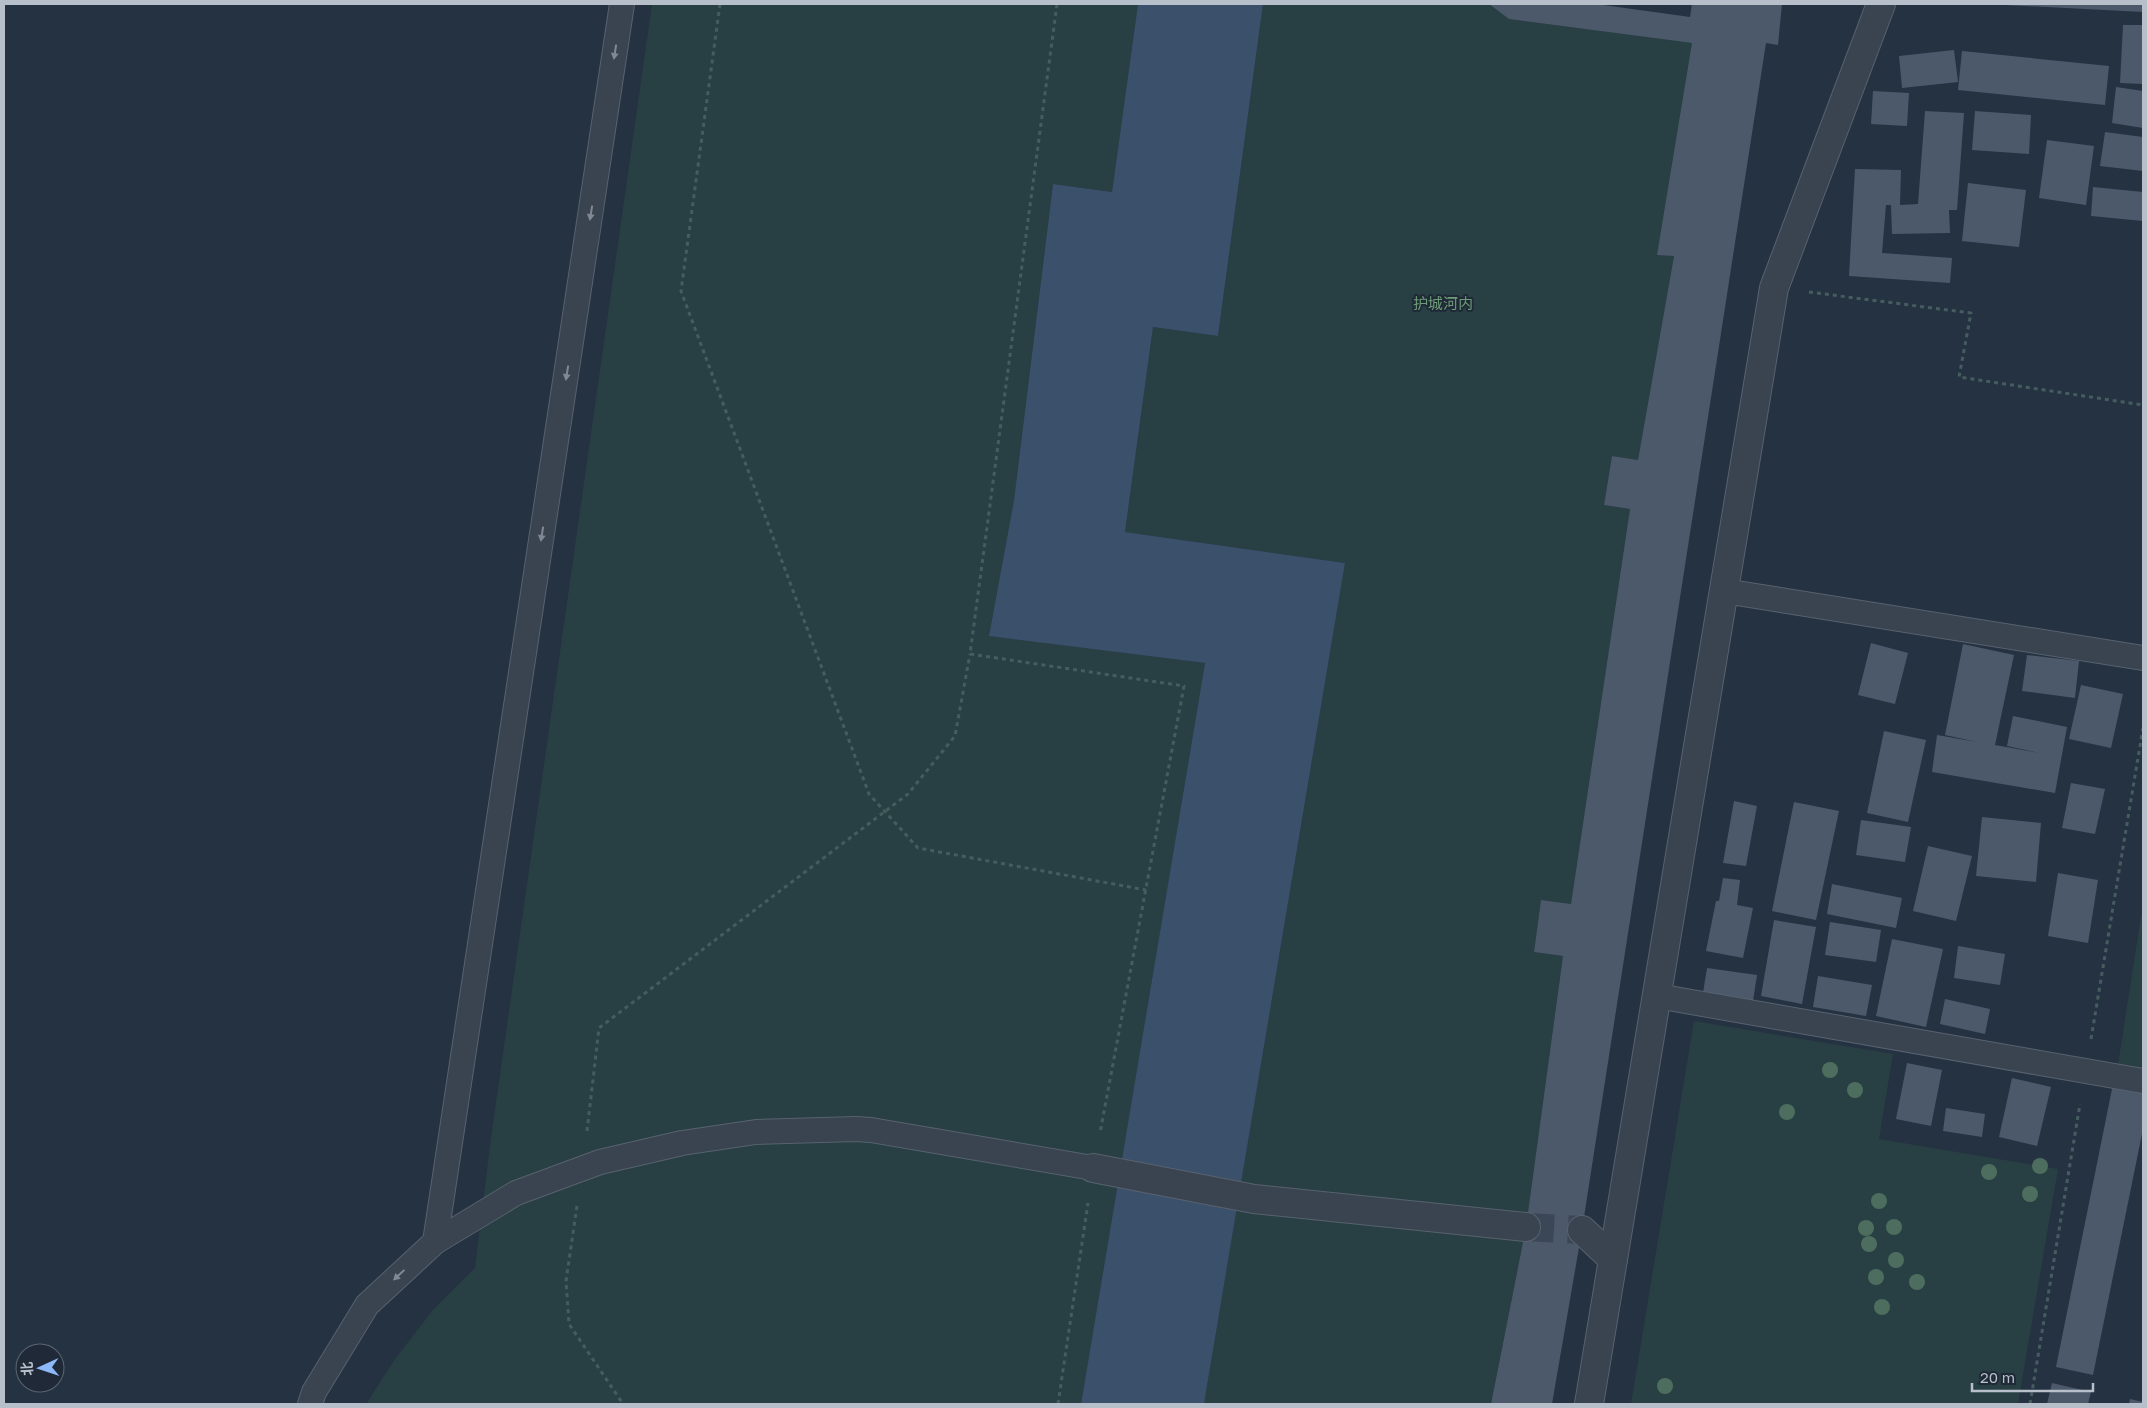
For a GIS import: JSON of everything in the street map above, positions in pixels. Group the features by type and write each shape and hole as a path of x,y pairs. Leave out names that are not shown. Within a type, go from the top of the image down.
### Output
{"street":[{"path":"1589,1404 1774,288 1881,4"},
{"path":"1093,1168 1254,1198 1526,1227"},
{"path":"1582,1230 1614,1259"}],"lane":[{"path":"435,1242 622,4"},
{"path":"1724,591 2143,658"},
{"path":"1657,996 2143,1081"},
{"path":"310,1404 314,1392 368,1305 435,1242 516,1193 600,1162 682,1143 756,1132 816,1129 871,1130 1093,1168"}],"path":[{"path":"720,4 681,291 869,794 918,848 1146,890"},
{"path":"623,1404 569,1324 566,1281 599,1028 908,794 955,736 970,654 1057,4"},
{"path":"1774,288 1971,313 1959,377 2143,406"},
{"path":"970,654 1184,686 1093,1168 1058,1404"}],"green space":[{"path":"652,4 1138,4 1112,192 1053,184 1014,500 989,636 1205,663 1081,1404 366,1404 395,1359 433,1310 475,1268 491,1138"},
{"name":"护城河内","path":"1263,4 1489,4 1509,19 1692,43 1674,256 1638,460 1612,456 1604,505 1630,509 1571,904 1541,900 1534,952 1563,956 1526,1227 1491,1404 1204,1404 1345,563 1125,532 1153,327 1218,336"},
{"path":"2143,904 2143,1075 2117,1071"},
{"path":"1694,1021 1893,1054 1879,1139 2058,1169 2018,1404 1631,1404"}],"water":[{"path":"1138,4 1263,4 1218,336 1153,327 1125,532 1345,563 1204,1404 1081,1404 1205,663 989,636 1014,500 1053,184 1112,192"}],"building":[{"path":"1489,4 1596,4 1690,17 1692,4 1782,4 1778,45 1766,43 1582,1230 1552,1404 1491,1404 1526,1227 1563,956 1534,952 1541,900 1571,904 1630,509 1604,505 1612,456 1638,460 1674,256 1657,255 1692,43 1509,19"},
{"path":"2143,4 2143,12 2005,5"},
{"path":"2123,25 2143,25 2143,84 2120,83"},
{"path":"1954,50 1958,82 1902,88 1899,56"},
{"path":"1962,51 2109,66 2105,105 1958,90"},
{"path":"2116,87 2143,91 2143,128 2112,123"},
{"path":"1873,91 1909,93 1907,126 1871,124"},
{"path":"1925,111 1964,113 1957,210 1949,210 1950,233 1892,234 1891,205 1886,205 1882,253 1952,258 1950,283 1849,276 1855,169 1901,170 1900,205 1918,204"},
{"path":"1975,111 2031,115 2029,154 1972,150"},
{"path":"2105,132 2143,137 2143,171 2100,166"},
{"path":"2047,140 2094,146 2086,205 2039,198"},
{"path":"1968,183 2026,190 2019,247 1962,241"},
{"path":"2093,187 2143,192 2143,221 2091,216"},
{"path":"1871,643 1908,653 1895,704 1858,695"},
{"path":"1963,644 2014,655 1995,745 2040,753 2007,746 2013,716 2067,727 2055,793 1932,772 1937,735 1977,742 1945,735"},
{"path":"2027,655 2079,661 2075,698 2022,691"},
{"path":"2081,685 2123,694 2111,748 2069,739"},
{"path":"1884,731 1926,740 1908,822 1867,813"},
{"path":"2071,783 2105,789 2095,834 2062,828"},
{"path":"1734,801 1757,806 1746,866 1723,863"},
{"path":"1794,802 1839,811 1816,920 1772,911"},
{"path":"1982,817 2041,823 2036,882 1976,876"},
{"path":"1861,820 1911,827 1905,862 1856,855"},
{"path":"1928,846 1972,856 1956,921 1913,911"},
{"path":"2058,873 2098,880 2088,943 2048,936"},
{"path":"1723,878 1740,880 1737,905 1753,908 1743,958 1706,951 1716,901 1719,901"},
{"path":"1832,884 1902,898 1896,928 1827,914"},
{"path":"1774,920 1816,927 1802,1004 1761,996"},
{"path":"1830,922 1881,930 1876,962 1825,955"},
{"path":"1892,939 1943,949 1926,1027 1876,1016"},
{"path":"1958,946 2005,954 2000,985 1954,978"},
{"path":"1707,968 1757,975 1753,1001 1703,993"},
{"path":"1818,976 1872,985 1866,1016 1813,1007"},
{"path":"1945,999 1990,1009 1985,1034 1940,1024"},
{"path":"1907,1063 1942,1070 1931,1126 1896,1119"},
{"path":"2012,1078 2051,1087 2037,1146 1999,1137"},
{"path":"2113,1084 2143,1090 2143,1129 2093,1375 2056,1367"},
{"path":"1946,1108 1985,1114 1982,1137 1943,1131"},
{"path":"2052,1383 2091,1392 2088,1404 2047,1404"},
{"path":"2130,1399 2143,1402 2143,1404 2129,1404"}],"tunnel":[{"path":"1526,1227 1582,1230"}]}
